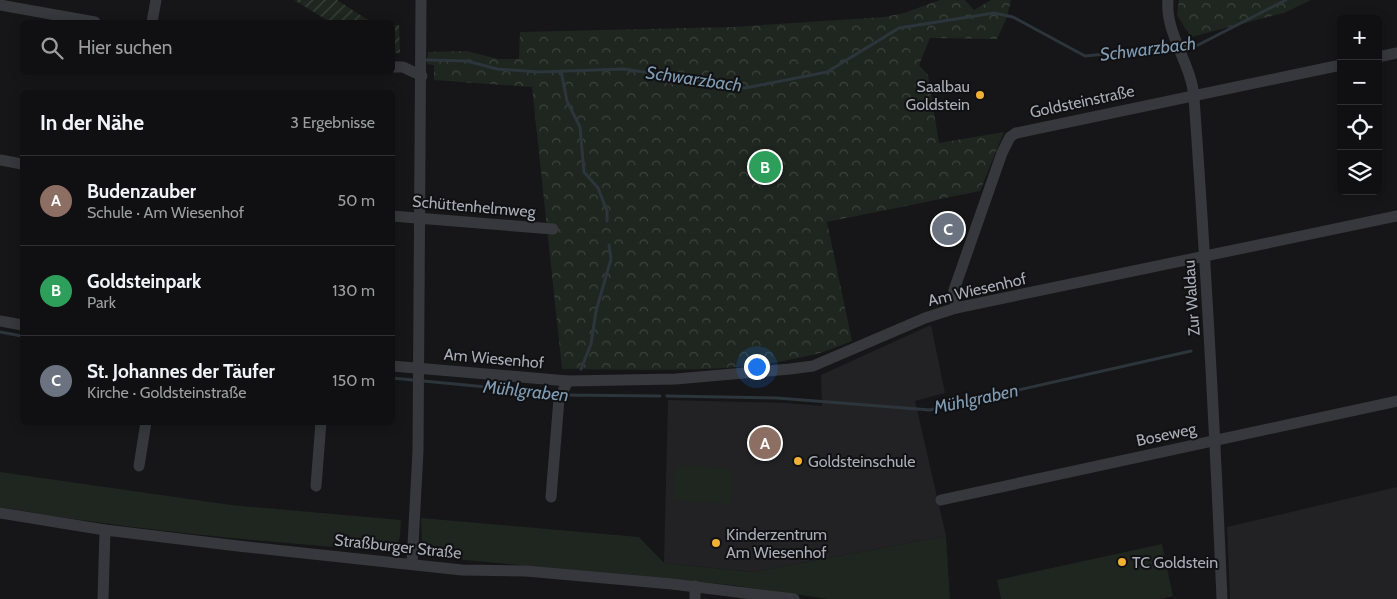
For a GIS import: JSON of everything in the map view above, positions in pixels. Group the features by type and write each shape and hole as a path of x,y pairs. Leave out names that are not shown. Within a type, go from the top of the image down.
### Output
{"street":[{"path":"152,20 156,0"},
{"path":"412,564 418,451 417,367 422,76 421,0"},
{"name":"Zur Waldau","path":"1168,0 1170,21 1194,94 1216,440 1222,599"},
{"path":"0,5 85,20"},
{"path":"1382,56 1397,53"},
{"name":"Goldsteinstraße","path":"956,308 954,290 1002,153 1010,137 1022,130 1337,66"},
{"path":"395,67 404,67 422,76"},
{"path":"0,160 20,164"},
{"name":"Schüttenhelmweg","path":"395,216 553,229"},
{"name":"Am Wiesenhof","path":"395,366 568,381 676,379 813,366 924,318 956,308 1397,216"},
{"path":"0,321 20,325"},
{"path":"551,497 559,399 568,381"},
{"name":"Boseweg","path":"941,500 1397,401"},
{"path":"140,466 146,425"},
{"path":"316,486 321,425"},
{"name":"Straßburger Straße","path":"0,513 104,530 462,570 526,571 695,586 794,599"},
{"path":"103,599 104,530"},
{"path":"695,586 695,599"}],"shaded area":[{"name":"Goldsteinschule","path":"931,325 945,393 915,401 946,536 753,572 664,563 668,400 787,403 822,406 821,375"},
{"path":"1397,487 1397,599 1230,599 1227,527"}],"green space":[{"path":"294,0 337,0 368,20 327,20"},
{"path":"940,0 965,0 974,10 991,0 1011,0 1007,17 997,39 930,38 919,65 928,75 939,143 1004,132 980,191 827,222 852,341 817,354 750,366 656,370 562,369 532,87 434,80 434,65 427,64 428,52 467,51 498,59 519,59 520,32 732,27 884,17 904,13"},
{"path":"1179,0 1311,0 1284,13 1191,37 1177,15"},
{"path":"395,25 399,25 400,53 395,53"},
{"path":"675,465 733,468 731,504 673,501"},
{"path":"0,472 231,505 401,520 400,537 395,548 386,551 192,534 48,515 0,507"},
{"path":"421,518 639,537 664,563 753,572 946,536 950,599 828,599 731,585 444,558 444,556 429,554 422,550"},
{"name":"TC Goldstein","path":"1162,544 1173,596 1161,599 1001,599 997,580"}],"waterway":[{"name":"Schwarzbach","path":"427,60 467,61 497,69 539,72 624,69 745,88 827,72 899,28 994,13 1013,17 1085,56 1198,45 1286,0"},
{"path":"561,71 567,101 580,127 584,172 598,188 607,211 607,221"},
{"path":"581,369 591,344 596,311 611,259 609,245"},
{"name":"Mühlgraben","path":"0,332 20,336"},
{"name":"Mühlgraben","path":"667,396 777,398 930,410 1191,351"},
{"name":"Mühlgraben","path":"395,378 559,394"},
{"name":"Mühlgraben","path":"565,395 660,396"}],"place":[{"name":"Saalbau Goldstein","path":"980,95"},
{"name":"Goldsteinpark","path":"765,167"},
{"name":"St. Johannes der Täufer","path":"948,229"},
{"name":"Budenzauber","path":"765,443"},
{"name":"Goldsteinschule","path":"798,461"},
{"name":"Kinderzentrum Am Wiesenhof","path":"716,543"},
{"name":"TC Goldstein","path":"1122,562"}]}
